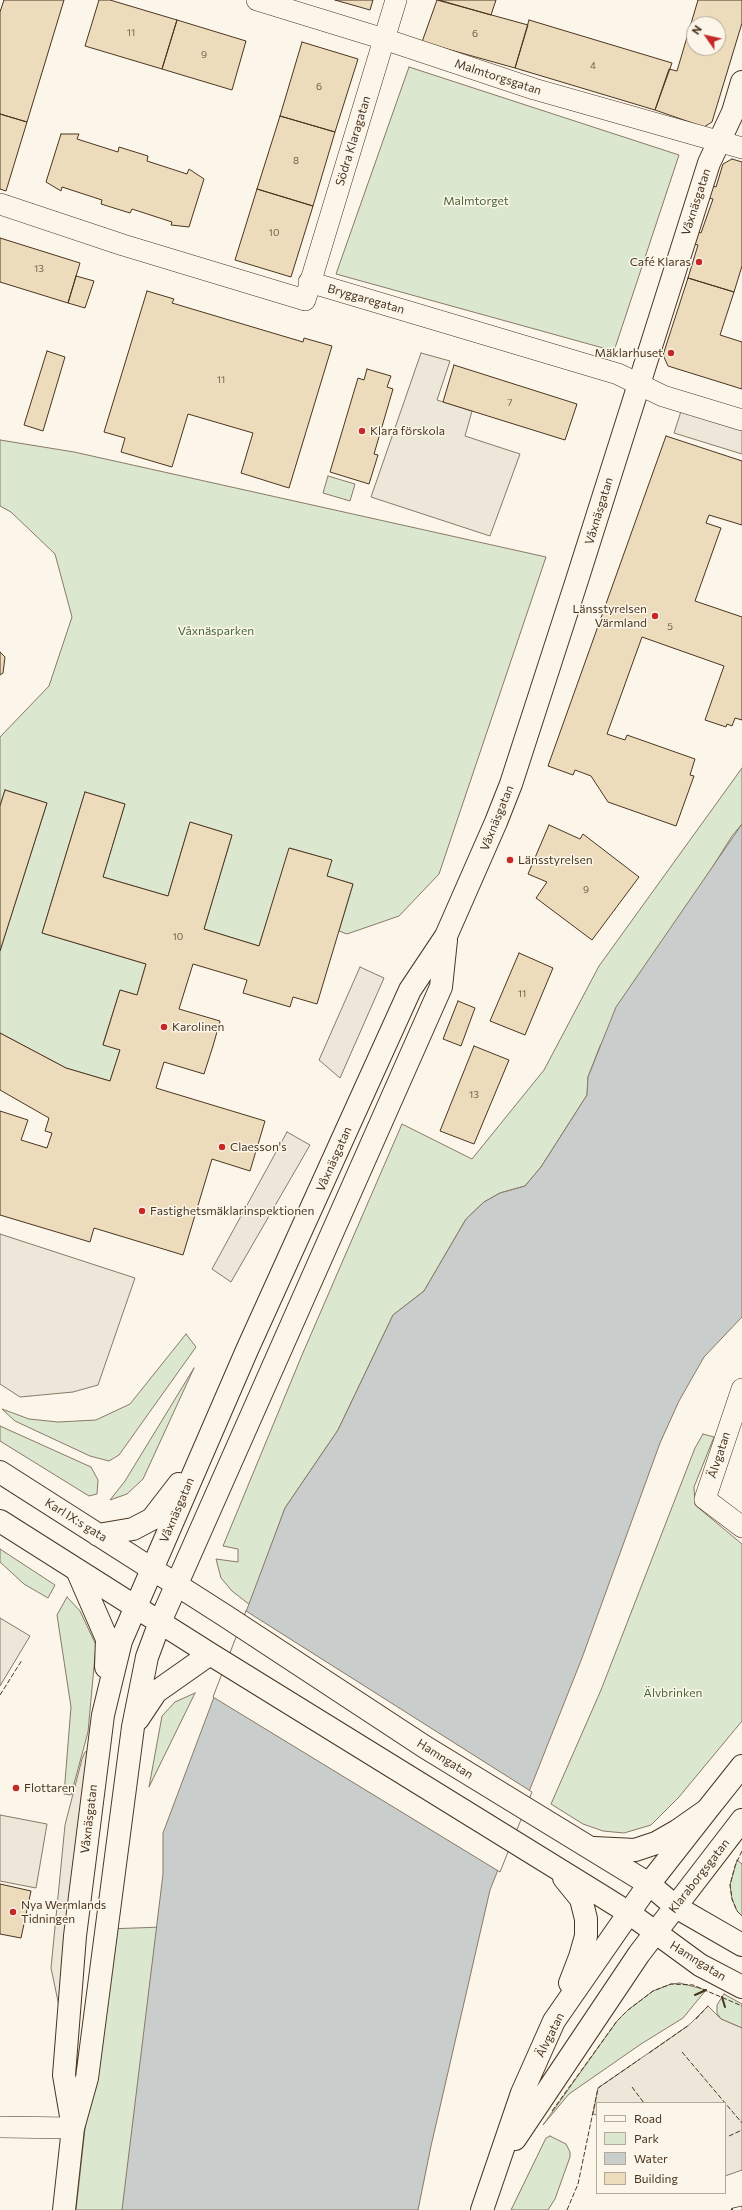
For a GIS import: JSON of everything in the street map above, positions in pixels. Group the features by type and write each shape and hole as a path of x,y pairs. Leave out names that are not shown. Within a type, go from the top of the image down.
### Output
{"street":[{"name":"Malmtorgsgatan","path":"257,0 534,89 742,148"},
{"name":"Södra Klaragatan","path":"309,282 396,0"},
{"name":"Våxnäsgatan","path":"73,2128 64,2075 75,1936 90,1805 103,1715 121,1641 197,1463 410,990 446,936 511,784 709,163 733,112 742,82"},
{"path":"0,204 123,245 305,300 309,282"},
{"name":"Bryggaregatan","path":"309,282 618,374 663,396 742,420"},
{"name":"Våxnäsgatan","path":"64,2210 73,2128 87,2078 133,1727 147,1657 160,1622 441,987 446,936"},
{"name":"Älvgatan","path":"742,1389 705,1499 742,1527"},
{"path":"98,1535 133,1529 152,1519 197,1463"},
{"name":"Karl IX:s gata","path":"0,1472 151,1568"},
{"path":"0,1521 210,1654 629,1913 676,1907"},
{"name":"Hamngatan","path":"151,1568 425,1747 545,1822 592,1848 648,1884 676,1907 742,1945"},
{"path":"77,1570 107,1639 103,1715"},
{"path":"133,1727 156,1692 210,1654"},
{"path":"592,1848 635,1850 656,1842 677,1831 707,1810 742,1766"},
{"name":"Älvgatan","path":"482,2210 522,2093 554,2021 648,1884 707,1810"},
{"name":"Klaraborgsgatan","path":"655,1933 742,1820"},
{"path":"554,2021 580,1957 586,1936 586,1925 581,1899 556,1867"},
{"path":"648,1884 654,1910 655,1933"},
{"name":"Hamngatan","path":"629,1913 700,1965 742,1986"},
{"name":"Älvgatan","path":"495,2169 655,1933"},
{"path":"0,2127 73,2128"}],"green space":[{"name":"Malmtorget","path":"409,67 679,155 614,351 336,274"},
{"name":"Våxnäsparken","path":"0,440 74,452 546,557 439,874 399,916 347,934 339,931 353,884 327,876 331,860 290,848 259,946 204,929 232,835 190,822 168,896 103,877 125,804 85,792 42,933 146,964 137,995 120,990 103,1044 120,1050 110,1081 66,1068 0,1033 0,951 47,803 5,790 0,806 0,737 49,686 72,617 55,554 11,512 0,506"},
{"path":"328,476 355,484 350,501 323,493"},
{"path":"742,768 742,824 732,836 600,1046 588,1077 587,1095 541,1167 525,1186 500,1193 484,1202 466,1219 424,1291 393,1315 338,1430 285,1508 250,1605 232,1591 221,1578 216,1559 238,1562 238,1549 223,1546 302,1355 402,1124 472,1159 544,1070 599,966"},
{"path":"186,1334 196,1347 119,1455 109,1461 90,1456 15,1421 2,1409 29,1419 58,1422 96,1420 130,1404"},
{"path":"194,1368 143,1479 127,1494 110,1500 125,1481"},
{"path":"0,1426 91,1467 98,1480 97,1494 89,1496 0,1441"},
{"name":"Älvbrinken","path":"703,1434 714,1437 694,1487 695,1505 742,1544 742,1721 679,1797 651,1825 624,1833 603,1831 583,1824 551,1804 601,1690 695,1448"},
{"path":"0,1549 55,1585 48,1598 24,1584 0,1562"},
{"path":"67,1597 80,1611 96,1645 88,1732 71,1795 64,1794 71,1707 57,1615"},
{"path":"195,1693 149,1787 162,1716 175,1702"},
{"path":"737,1860 742,1864 742,1916 737,1911 732,1899 730,1885"},
{"path":"162,1927 130,2210 76,2210 107,1929"},
{"path":"680,1983 706,1990 683,2018 641,2044 569,2094 543,2125 617,2021 628,2010 653,1991 671,1984"},
{"path":"724,1994 742,2004 742,2028 721,2019 717,2013 717,2005"},
{"path":"550,2136 566,2144 570,2152 570,2157 555,2199 548,2210 511,2210 546,2138"}],"shaded area":[{"path":"421,353 450,361 437,400 472,411 465,436 520,454 490,536 371,497"},
{"path":"684,402 742,420 742,454 674,433"},
{"path":"360,967 384,978 340,1078 319,1060"},
{"path":"287,1132 310,1145 231,1282 212,1269"},
{"path":"0,1234 135,1278 98,1385 73,1392 20,1397 0,1384"},
{"path":"0,1618 30,1636 0,1686"},
{"path":"88,1751 60,2011 51,1968 65,1825 82,1759 85,1752"},
{"path":"0,1815 47,1824 36,1888 0,1881"},
{"path":"708,2006 721,2019 742,2028 742,2170 726,2176 726,2102 596,2102 596,2115 593,2114 598,2088 689,2025"}],"water":[{"path":"742,824 742,1317 704,1357 679,1401 660,1443 582,1658 490,1890 431,2146 418,2210 122,2210 163,1874 163,1833 285,1508 338,1430 393,1315 424,1291 466,1219 484,1202 500,1193 525,1186 541,1167 587,1095 588,1077 616,1007"}],"pier":[{"path":"246,1611 532,1792 500,1872 213,1697"}],"building":[{"path":"4,0 64,0 27,122 0,114 0,12"},
{"path":"99,0 110,0 177,20 162,69 85,46"},
{"path":"335,0 373,0 370,10"},
{"path":"437,0 528,25 515,68 422,42"},
{"path":"439,0 496,0 491,15"},
{"path":"698,0 742,0 742,23 712,122 704,127 655,110 669,69 677,71 686,41 686,56 726,56 726,16 693,16"},
{"path":"177,20 246,41 232,90 162,69"},
{"path":"529,20 672,63 655,110 515,68"},
{"path":"302,42 358,59 335,132 280,116"},
{"path":"0,114 27,122 6,191 0,189"},
{"path":"280,116 335,132 313,206 257,189"},
{"path":"61,134 79,134 77,139 118,152 119,147 148,156 147,161 187,174 189,169 204,179 189,227 171,225 172,222 132,209 130,213 101,204 102,200 62,187 61,191 46,182"},
{"path":"732,159 742,162 742,266 734,292 688,278 698,245 694,244 698,232 701,233 713,199 709,198 713,186 716,187 723,164"},
{"path":"257,189 313,206 291,277 235,260"},
{"path":"0,238 80,263 68,303 0,282"},
{"path":"76,276 94,281 85,308 68,303"},
{"path":"688,278 734,292 720,335 742,342 742,389 668,366 663,355"},
{"path":"147,291 174,299 172,303 303,342 304,338 332,346 289,488 241,473 253,433 188,414 172,467 121,452 125,438 104,432"},
{"path":"47,351 65,357 43,431 24,425"},
{"path":"454,365 577,404 565,440 443,402"},
{"path":"367,369 391,376 387,387 393,389 374,454 378,455 369,484 330,472 358,378 364,380"},
{"path":"666,436 742,461 742,525 709,515 706,523 721,528 695,601 742,617 742,720 735,718 732,726 727,724 726,727 705,720 724,666 642,637 607,734 625,740 627,735 695,759 690,775 694,776 676,826 608,802 591,776 575,770 573,775 548,766"},
{"path":"0,652 5,657 3,673 0,675"},
{"path":"5,790 47,803 0,951 0,806"},
{"name":"Karolinen","path":"85,792 125,804 103,877 168,896 190,822 232,835 204,929 259,946 289,848 332,860 327,876 353,884 317,1004 293,997 290,1007 243,993 247,980 193,964 179,1009 220,1021 213,1046 204,1074 164,1062 156,1088 265,1121 250,1171 212,1159 183,1255 94,1228 90,1242 0,1215 0,1111 28,1120 21,1140 47,1148 52,1133 45,1131 49,1118 0,1090 0,1033 66,1068 110,1081 120,1050 103,1045 120,990 137,995 146,964 42,933"},
{"path":"549,825 580,839 583,834 639,877 592,940 536,898 547,882 528,874"},
{"path":"519,953 553,968 525,1035 490,1021"},
{"path":"458,1001 475,1008 461,1046 443,1039"},
{"path":"474,1046 509,1060 474,1144 440,1131"},
{"name":"Nya Wermlands Tidningen","path":"0,1884 31,1891 21,1938 0,1934"}],"railway":[{"path":"733,2210 742,2208"}],"fence":[{"path":"0,1695 22,1660"},
{"path":"742,1851 735,1866 730,1885 732,1899 737,1911 742,1916"},
{"path":"552,2111 617,2021 628,2010 653,1991 671,1984 693,1985 742,2006"},
{"path":"696,2019 708,2006"},
{"path":"649,2053 689,2025"},
{"path":"682,2052 724,2102"},
{"path":"567,2210 578,2184 598,2088 640,2059"},
{"path":"632,2087 643,2102"},
{"path":"726,2104 742,2123"},
{"path":"729,2136 742,2130"}],"wall":[{"path":"695,1995 706,1990"},
{"path":"722,1997 725,2007"}],"place":[{"name":"Café Klaras","path":"699,262"},
{"name":"Mäklarhuset","path":"671,353"},
{"name":"Klara förskola","path":"362,431"},
{"name":"Länsstyrelsen Värmland","path":"655,616"},
{"name":"Länsstyrelsen","path":"510,860"},
{"name":"Karolinen","path":"164,1027"},
{"name":"Claesson's","path":"222,1147"},
{"name":"Fastighetsmäklarinspektionen","path":"142,1211"},
{"name":"Flottaren","path":"16,1788"},
{"name":"Nya Wermlands Tidningen","path":"13,1912"}]}
